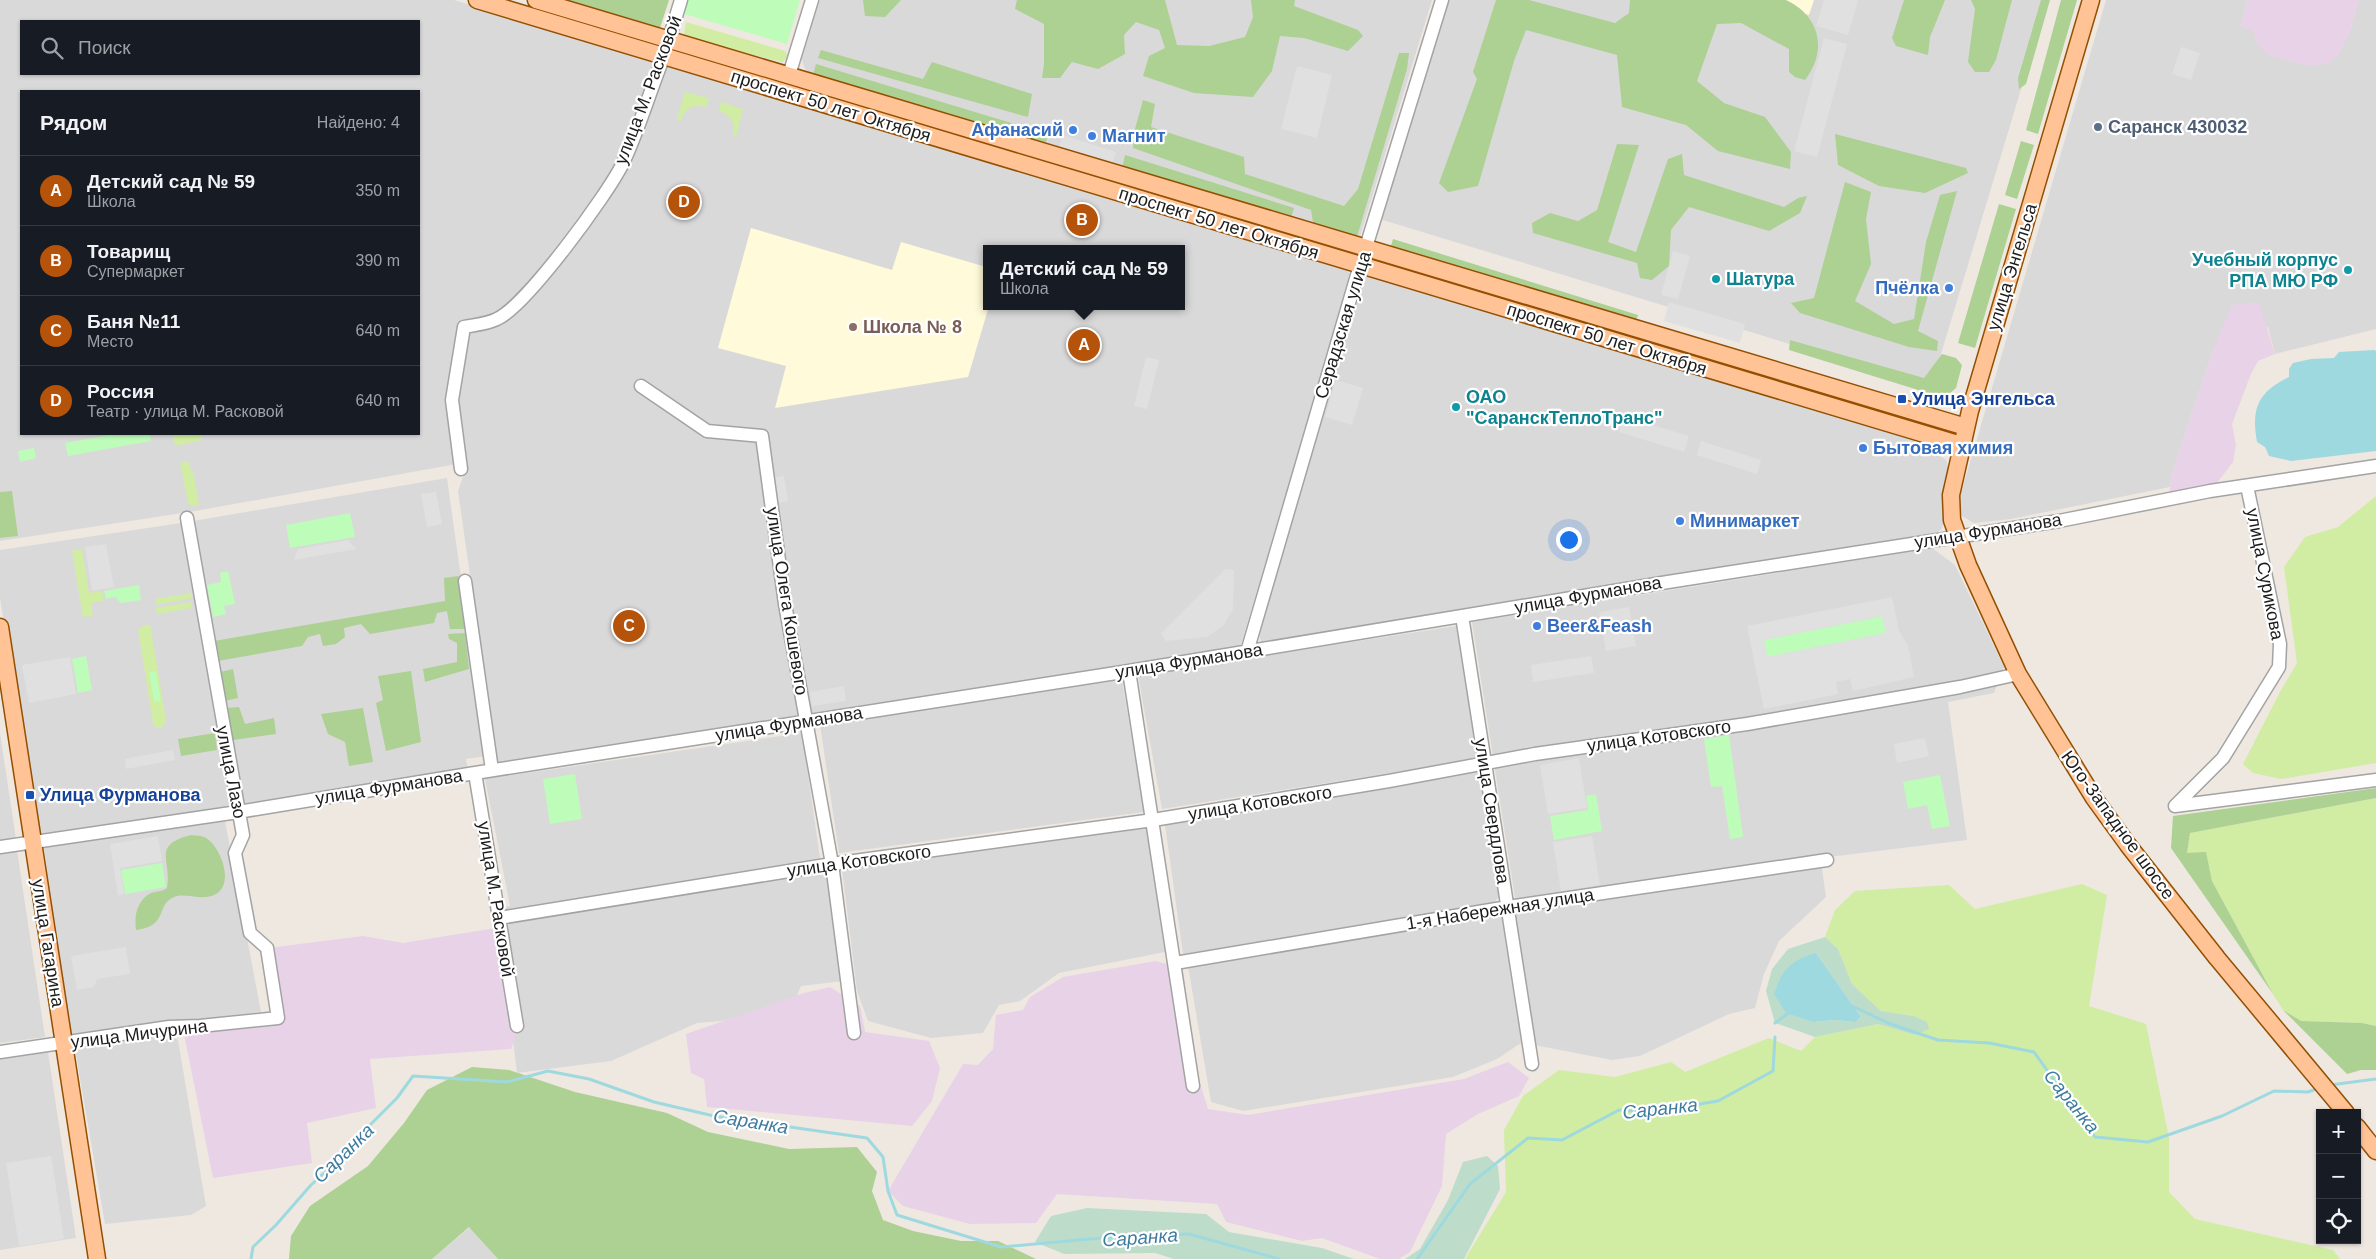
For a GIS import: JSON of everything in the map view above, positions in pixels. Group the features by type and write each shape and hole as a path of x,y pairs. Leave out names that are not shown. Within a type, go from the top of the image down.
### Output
{"main road":[{"name":"проспект 50 лет Октября","path":"477,0 1962,445"},
{"name":"проспект 50 лет Октября","path":"536,0 1966,427"},
{"name":"улица Энгельса","path":"1957,536 1952,520 1951,494 1966,427 2091,0"},
{"name":"улица М. Расковой","path":"664,56 669,39"},
{"path":"781,91 789,75"},
{"name":"Серадзская улица","path":"1360,265 1366,248"},
{"name":"Юго-Западное шоссе","path":"1957,536 1978,589 2018,674 2069,759 2128,845 2217,958 2343,1109"},
{"name":"улица Гагарина","path":"0,627 97,1259"},
{"path":"2361,1132 2376,1151"}],"street":[{"name":"улица М. Расковой","path":"669,39 681,0"},
{"path":"789,75 812,0"},
{"name":"Серадзская улица","path":"1366,248 1442,0"},
{"name":"улица М. Расковой","path":"461,469 452,400 464,327 497,319 512,308 547,271 587,218 622,164 664,56"},
{"name":"Серадзская улица","path":"1247,652 1360,265"},
{"name":"улица Олега Кошевого","path":"641,386 707,431 762,436 785,604 808,722 832,864 854,1033"},
{"name":"улица Фурманова","path":"0,847 238,812 492,770 1129,671 2059,521 2247,486 2376,466"},
{"name":"улица Сурикова","path":"2247,486 2280,644 2279,667 2223,758 2175,806 2376,780"},
{"name":"улица Лазо","path":"187,518 243,835 236,854 250,933 267,948 278,1018"},
{"path":"466,581 492,770"},
{"name":"улица Свердлова","path":"1462,616 1532,1064"},
{"path":"1129,671 1194,1086"},
{"name":"улица Котовского","path":"499,918 832,864 1152,820 1535,754 1802,714 1960,687 2018,674"},
{"name":"улица М. Расковой","path":"475,773 517,1026"},
{"name":"1-я Набережная улица","path":"1174,963 1508,907 1827,860"},
{"name":"улица Мичурина","path":"0,1052 169,1026 200,1026 278,1018"}],"shaded area":[{"path":"0,0 454,0 1345,268 1349,272 1350,277 1241,644 1236,649 497,764 458,491 468,462 195,511 0,541"},
{"path":"820,0 1432,0 1358,243 811,76 804,67 802,59"},
{"path":"1444,0 2048,0 1931,387 1373,217"},
{"path":"1758,0 1814,0 1809,15"},
{"path":"1824,0 1858,0 1848,35 1816,26"},
{"path":"2106,0 2248,0 2240,26 2348,36 2359,0 2376,0 2376,329 2275,354 2268,327 2221,334 2212,353 2172,474 2170,487 2011,519 1974,523 1962,516 1959,500"},
{"path":"2248,0 2359,0 2348,36 2340,53 2328,64 2309,66 2270,56 2257,44 2253,31 2240,26"},
{"path":"1824,38 1847,44 1817,157 1794,151"},
{"path":"2181,47 2200,53 2191,80 2172,74"},
{"path":"1297,66 1332,75 1317,138 1281,129"},
{"path":"1063,135 1116,152 1111,167 1058,150"},
{"name":"Школа № 8","path":"751,228 892,270 901,242 983,266 983,310 988,310 968,377 775,408 786,366 718,348"},
{"path":"1673,251 1690,256 1678,299 1661,295"},
{"path":"1365,276 1916,439 1946,460 1949,469 1944,522 1941,530 1934,534 1266,644 1261,642 1259,633 1362,279"},
{"path":"1669,302 1745,324 1740,343 1664,321"},
{"path":"2259,302 2275,354 2258,361 2251,374 2232,424 2236,445 2233,462 2217,483 2199,490 2169,495 2172,474 2212,353 2232,305"},
{"path":"1146,357 1159,360 1147,409 1134,406"},
{"path":"1336,380 1363,388 1352,425 1325,417"},
{"path":"1623,416 1689,436 1684,452 1619,432"},
{"path":"1701,441 1761,460 1757,474 1697,455"},
{"path":"784,476 788,501 773,504 769,478"},
{"path":"447,478 486,756 466,759 468,770 245,806 240,802 193,521"},
{"path":"436,492 442,524 427,527 421,494"},
{"path":"181,523 185,527 230,803 226,808 42,834 37,831 0,598 0,550"},
{"path":"348,540 356,549 294,560 298,549"},
{"path":"106,544 114,587 92,591 85,547"},
{"path":"1932,548 1955,565 2004,667 1994,693 1948,702 1967,840 1813,859 1516,904 1472,622"},
{"path":"1225,569 1234,570 1233,609 1223,626 1207,637 1166,641 1161,633"},
{"path":"1892,597 1899,631 1908,645 1914,677 1853,691 1850,679 1836,682 1838,694 1764,709 1747,626","holes":["1882,616 1886,633 1767,657 1764,640"]},
{"path":"1629,607 1636,646 1606,651 1599,612"},
{"path":"1456,626 1478,759 1162,809 1138,675"},
{"path":"1591,656 1594,673 1533,682 1531,665"},
{"path":"70,657 76,694 29,703 22,665"},
{"path":"1122,680 1144,812 839,853 820,725"},
{"path":"844,686 846,701 812,706 810,692"},
{"path":"0,733 16,839 0,841"},
{"path":"802,733 820,858 640,889 829,866 843,981 801,986 789,1015 697,1023 611,1061 517,1073 497,908 510,906 485,779"},
{"path":"1925,738 1929,756 1897,763 1894,744"},
{"path":"173,750 175,760 126,769 125,759"},
{"path":"1579,758 1587,808 1548,814 1540,765"},
{"path":"1480,771 1499,897 1490,906 1183,954 1165,825"},
{"path":"225,821 261,1012 69,1040 44,847"},
{"path":"1146,827 1165,952 1059,973 1020,1001 999,1005 983,1033 931,1038 868,1021 857,991 842,869"},
{"path":"158,836 162,861 120,868 124,894 118,895 110,844"},
{"path":"1592,836 1600,885 1561,891 1553,842"},
{"path":"17,850 45,1037 0,1043 0,853"},
{"path":"1821,862 1826,897 1779,941 1764,974 1755,1008 1729,1014 1640,1056 1612,1060 1534,1045 1515,912"},
{"path":"1501,914 1521,1043 1497,1059 1453,1077 1243,1111 1211,1102 1188,966"},
{"path":"508,926 525,1029 516,1036 511,1049 370,1059 376,1108 307,1123 312,1163 213,1178 184,1034 273,1026 260,949 363,936 403,943"},
{"path":"126,947 130,974 97,979 94,987 77,990 71,956"},
{"path":"1156,961 1183,969 1195,1067 1208,1109 1248,1115 1464,1079 1508,1062 1529,1078 1519,1096 1478,1114 1446,1134 1442,1186 1410,1252 1399,1259 1380,1259 1322,1238 1302,1241 1226,1222 1217,1204 1057,1194 1036,1223 970,1224 903,1206 888,1191 963,1064 978,1065 993,1049 996,1015 1023,1010 1030,997 1063,977"},
{"path":"830,987 860,1006 865,1032 929,1041 940,1068 932,1101 912,1126 707,1107 704,1079 691,1073 686,1034 804,993"},
{"path":"167,1033 178,1040 206,1206 191,1215 105,1224 75,1049"},
{"path":"48,1052 76,1238 0,1250 0,1059"},
{"path":"51,1156 64,1239 19,1246 6,1163"},
{"path":"470,1227 498,1259 432,1259"}],"green space":[{"path":"567,0 669,0 660,28"},
{"path":"688,0 800,0 787,44 684,14"},
{"path":"863,0 901,0 885,17 865,16"},
{"path":"1017,0 1165,0 1177,45 1209,46 1245,37 1253,17 1251,0 1295,0 1294,6 1358,30 1363,36 1348,51 1304,38 1280,36 1272,71 1253,97 1194,93 1143,76 1149,56 1165,48 1159,30 1136,22 1124,35 1125,54 1098,69 1072,62 1060,78 1042,78 1044,24 1015,9"},
{"path":"1496,0 1529,0 1615,23 1629,13 1630,0 1786,0 1807,15 1817,35 1817,57 1805,80 1795,77 1789,72 1789,49 1741,23 1717,24 1697,81 1724,103 1765,117 1791,152 1790,169 1718,151 1686,125 1622,107 1617,55 1526,30 1514,61 1478,186 1448,192 1439,183 1477,79 1473,72"},
{"path":"1904,0 1945,0 1930,37 1928,55 1896,46 1892,38"},
{"path":"1971,0 2012,0 1996,60 1989,72 1975,72 1968,62 1975,9"},
{"path":"2041,0 2050,0 2026,84 2019,89 2018,78"},
{"path":"2061,0 2077,0 2038,134 2026,130"},
{"path":"686,22 785,51 788,56 783,62 688,39 684,33"},
{"path":"821,50 923,79 932,62 1032,94 1028,117 818,58"},
{"path":"1399,53 1409,53 1407,69 1356,240 1314,228 1311,210 1133,148 1135,129 1143,100 1155,104 1151,127 1244,157 1245,174 1344,206 1358,189"},
{"path":"816,64 1048,134 1045,145 813,75"},
{"path":"685,92 709,98 706,107 697,106 690,108 681,121 677,119"},
{"path":"721,102 743,109 736,137 733,136 732,120 719,111"},
{"path":"1835,134 1966,168 1968,173 1925,193 1879,186 1838,165"},
{"path":"2021,141 2034,145 2017,199 2005,195"},
{"path":"1617,144 1639,145 1608,242 1636,252 1668,159 1682,154 1684,175 1784,207 1798,198 1807,196 1800,213 1769,231 1689,207 1671,230 1669,266 1652,280 1640,278 1637,263 1533,233 1532,223 1550,213 1578,221 1597,210"},
{"path":"1125,155 1294,208 1290,221 1122,169"},
{"path":"1845,182 1871,192 1866,219 1871,264 1855,301 1894,324 1914,319 1926,242 1940,195 1957,191 1918,331 1938,341 1937,351 1909,347 1800,313 1791,303 1814,298"},
{"path":"1999,204 2016,209 1975,348 1958,343"},
{"path":"1393,239 1638,315 1635,324 1390,249"},
{"path":"1790,340 1924,378 1942,354 1956,358 1962,365 1956,388 1944,398 1789,350"},
{"path":"110,435 150,435 151,441 68,456 65,443"},
{"path":"173,435 201,435 202,440 175,446"},
{"path":"34,448 36,458 20,462 18,451"},
{"path":"189,461 191,471 193,471 199,505 192,506 188,503 180,463"},
{"path":"12,491 18,536 0,538 0,492"},
{"path":"2376,496 2376,763 2281,779 2253,773 2243,764 2297,663 2284,567 2305,537 2338,527"},
{"path":"350,513 355,537 290,548 286,525"},
{"path":"82,549 89,593 102,591 104,601 91,603 93,616 83,617 72,551"},
{"path":"228,571 235,604 224,606 226,614 213,617 207,585 221,582 220,573"},
{"path":"458,576 468,629 450,629 447,611 437,613 434,623 370,634 361,624 344,628 345,637 336,644 323,646 320,634 308,637 302,646 218,661 214,641 445,601 444,578"},
{"path":"139,585 141,600 121,603 115,597 106,599 104,591"},
{"path":"191,593 192,598 156,605 155,599"},
{"path":"192,602 191,608 157,614 156,608"},
{"path":"1883,616 1886,633 1767,657 1764,640"},
{"path":"145,625 150,625 151,629 166,720 162,728 157,728 153,724 138,629"},
{"path":"465,633 469,669 425,682 423,669 457,662 457,643 449,639 448,634"},
{"path":"86,656 92,690 78,693 72,659"},
{"path":"233,669 238,698 225,701 220,672"},
{"path":"156,671 161,701 154,702 149,672"},
{"path":"411,671 421,742 386,751 376,703 383,700 378,676"},
{"path":"239,707 245,724 274,718 276,734 233,740 226,708"},
{"path":"363,708 373,762 349,766 345,742 328,734 321,714"},
{"path":"215,733 217,750 181,756 178,739"},
{"path":"1729,735 1743,837 1730,839 1722,786 1711,787 1704,739"},
{"path":"575,774 582,819 550,824 543,779"},
{"path":"1940,775 1950,826 1932,829 1927,805 1908,809 1903,782"},
{"path":"2376,788 2376,798 2190,833 2187,853 2206,852 2212,881 2273,994 2171,848 2173,816"},
{"path":"1596,794 1602,831 1554,840 1550,816 1588,810 1586,796"},
{"path":"2376,798 2376,1026 2362,1023 2301,1021 2283,1010 2273,994 2212,881 2206,853 2187,853 2190,833"},
{"path":"191,835 204,837 216,849 225,874 222,889 216,894 205,897 174,897 165,905 158,920 146,928 136,930 136,914 142,900 151,893 167,888 167,849 179,839"},
{"path":"162,863 166,887 125,894 121,870"},
{"path":"2082,884 2107,895 2089,1006 2146,1024 2169,1138 2169,1192 2195,1219 2333,1250 2340,1259 1465,1259 1506,1192 1504,1130 1523,1096 1559,1070 1615,1077 1671,1062 1685,1072 1769,1038 1801,1051 1815,1037 1878,1024 1915,1035 1913,1016 1881,1011 1852,984 1838,949 1825,937 1835,910 1855,891 1949,885 1975,909"},
{"path":"1825,937 1838,949 1852,984 1881,1011 1913,1016 1927,1022 1929,1029 1915,1035 1878,1024 1815,1037 1775,1023 1766,991 1772,969 1788,949","holes":["1816,953 1861,1017 1855,1022 1834,1020 1814,1022"]},
{"path":"2283,1010 2301,1021 2362,1023 2376,1026 2376,1070 2361,1070 2347,1074"},
{"path":"472,1067 509,1070 575,1092 667,1113 708,1132 789,1149 857,1147 877,1172 872,1191 883,1220 913,1231 961,1241 998,1241 1036,1259 498,1259 469,1227 432,1259 289,1259 291,1236 310,1206 368,1166 404,1123 427,1090"},
{"path":"1487,1156 1498,1166 1500,1189 1464,1259 1405,1259 1420,1249 1448,1200 1463,1162"},
{"path":"1087,1208 1206,1214 1229,1232 1322,1248 1354,1259 1174,1259 1155,1253 1064,1254 1035,1242 1051,1216"}],"water":[{"path":"2376,351 2376,451 2291,461 2269,456 2265,447 2257,442 2255,430 2256,410 2259,402 2270,389 2289,377 2289,369 2293,363 2311,359 2334,358 2339,352"},
{"path":"1816,953 1861,1017 1855,1022 1834,1020 1814,1022 1786,1013 1774,994 1784,972 1789,967 1800,959"}],"waterway":[{"name":"Саранка","path":"1850,1005 1888,1023 1938,1040 1989,1043 2034,1052 2095,1137 2148,1142 2222,1116 2274,1091 2308,1092 2319,1088"},
{"name":"Саранка","path":"1775,1023 1790,1012"},
{"name":"Саранка","path":"1417,1259 1470,1184 1528,1138 1562,1140 1619,1110 1651,1112 1718,1101 1773,1071 1775,1037"},
{"name":"Саранка","path":"251,1259 253,1247 276,1225 311,1185 348,1151 397,1098 413,1076 507,1082 548,1071 589,1079 654,1102 714,1116 867,1138 883,1157 888,1191 897,1215 1001,1247 1123,1236 1189,1234 1279,1259"},
{"name":"Саранка","path":"2330,1085 2376,1079"}],"place":[{"name":"Саранск 430032","path":"2098,127"},
{"name":"Афанасий","path":"1073,130"},
{"name":"Магнит","path":"1092,136"},
{"name":"Россия","path":"684,202"},
{"name":"Товарищ","path":"1082,220"},
{"name":"Учебный корпус РПА МЮ РФ","path":"2348,270"},
{"name":"Шатура","path":"1716,279"},
{"name":"Пчёлка","path":"1949,288"},
{"name":"Школа № 8","path":"853,327"},
{"name":"Детский сад № 59","path":"1084,345"},
{"name":"Улица Энгельса","path":"1902,399"},
{"name":"ОАО \"СаранскТеплоТранс\"","path":"1456,407"},
{"name":"Бытовая химия","path":"1863,448"},
{"name":"Минимаркет","path":"1680,521"},
{"name":"Баня №11","path":"629,626"},
{"name":"Beer&Feash","path":"1537,626"},
{"name":"Улица Фурманова","path":"30,795"}]}
